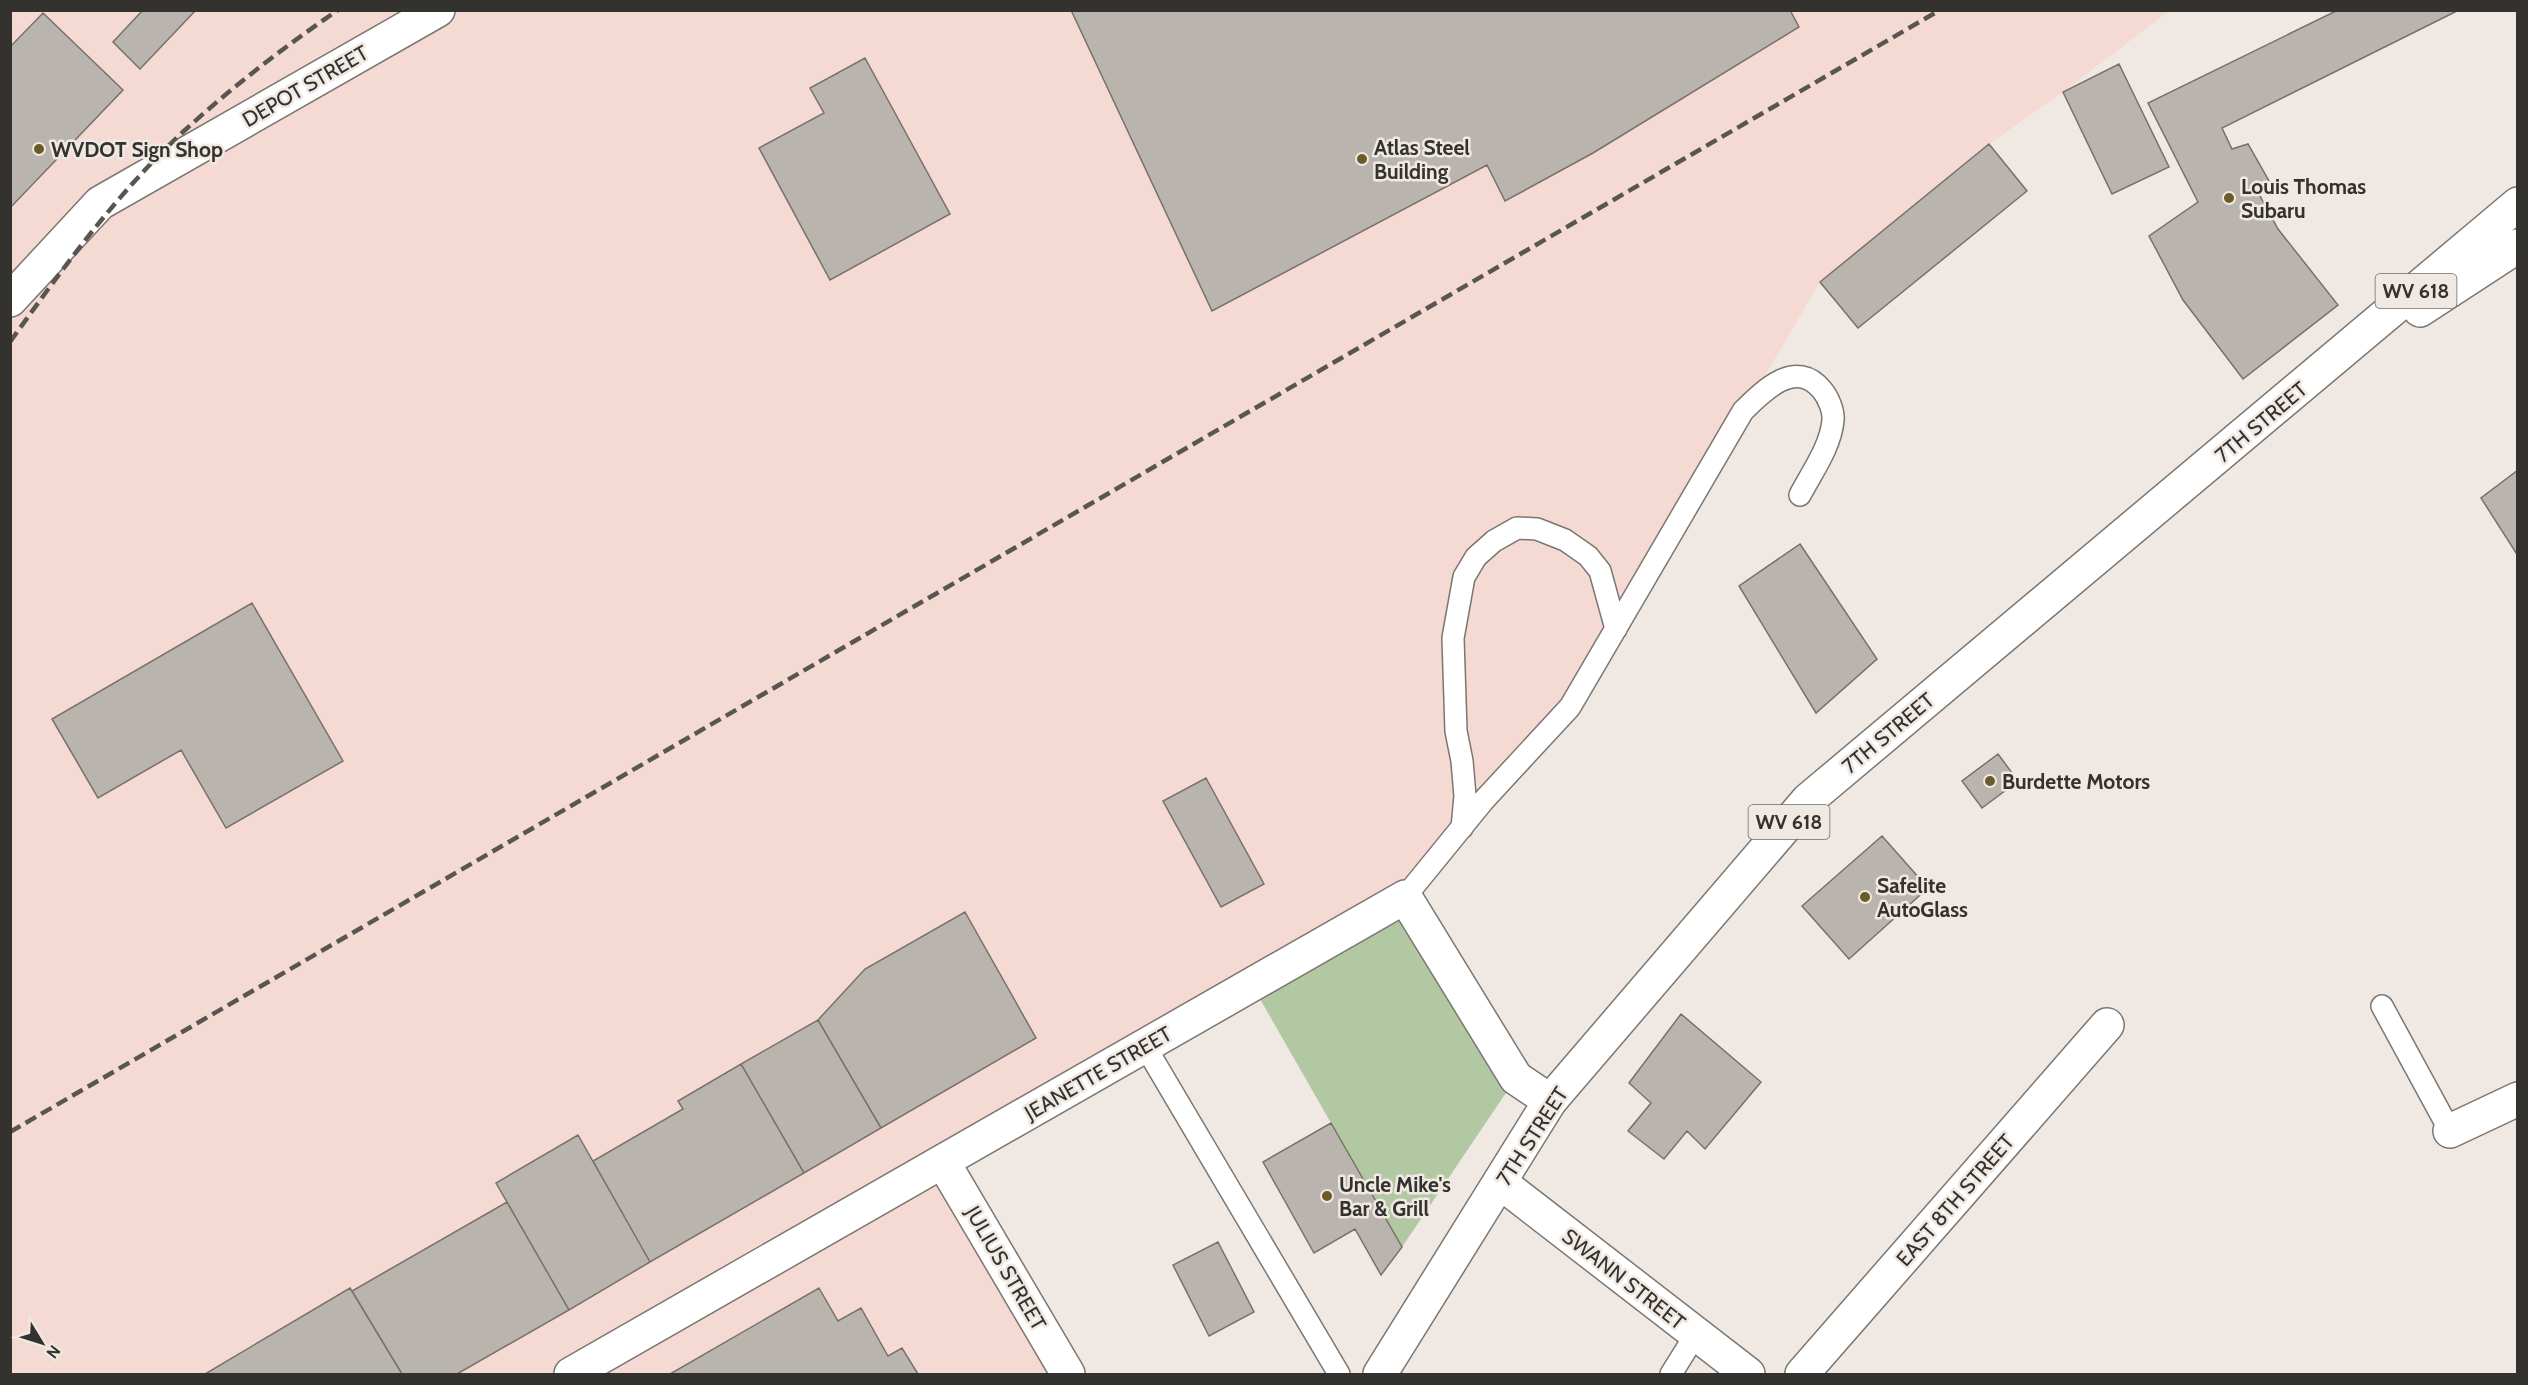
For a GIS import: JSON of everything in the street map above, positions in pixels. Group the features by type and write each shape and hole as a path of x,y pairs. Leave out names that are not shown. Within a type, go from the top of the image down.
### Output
{"street":[{"name":"DEPOT STREET","path":"10,300 100,203 438,10"},
{"name":"7TH STREET","path":"1380,1374 1550,1101 1808,800 2315,377 2517,204"},
{"name":"WV 618","path":"2315,377 2517,246"},
{"path":"1405,897 1516,1078 1550,1101"},
{"name":"JEANETTE STREET","path":"571,1374 1405,897"},
{"name":"EAST 8TH STREET","path":"1802,1374 2107,1025"},
{"path":"2450,1131 2517,1099"},
{"name":"JULIUS STREET","path":"943,1162 1068,1374"},
{"name":"SWANN STREET","path":"1501,1183 1748,1374"}],"lane":[{"path":"1405,897 1462,828 1570,707 1743,411 1767,387 1795,376 1814,380 1827,396 1834,417 1829,439 1800,495"},
{"path":"1462,828 1465,796 1462,761 1456,731 1453,638 1464,577 1476,557 1494,541 1517,528 1536,529 1566,540 1588,556 1600,571 1616,629"},
{"path":"2382,1006 2450,1131"},
{"path":"1145,1046 1339,1374"},
{"path":"1671,1374 1696,1334"}],"shaded area":[{"path":"10,11 2169,11 2063,92 1985,147 1820,282 1570,707 1405,897 944,1162 1068,1374 11,1374"}],"green space":[{"path":"1405,897 1516,1078 1402,1247 1252,985"}],"building":[{"path":"143,10 196,10 140,69 113,42"},
{"name":"Atlas Steel Building","path":"1071,10 1790,10 1799,27 1593,153 1505,201 1487,165 1212,311"},
{"name":"Louis Thomas Subaru","path":"2338,10 2459,10 2222,128 2232,149 2248,144 2273,188 2259,194 2278,229 2338,305 2243,379 2183,300 2149,236 2198,202 2148,103"},
{"name":"WVDOT Sign Shop","path":"43,13 123,90 10,208 10,47"},
{"path":"865,58 950,214 830,280 759,148 824,113 810,88"},
{"path":"2119,64 2169,167 2112,194 2063,92"},
{"path":"1989,144 2027,191 1858,328 1820,282"},
{"path":"2518,470 2518,556 2481,498"},
{"path":"1800,544 1877,659 1816,713 1739,586"},
{"path":"252,603 343,761 226,828 181,750 98,798 52,719"},
{"name":"Burdette Motors","path":"1998,754 2018,781 1982,808 1962,781"},
{"path":"1206,778 1264,884 1221,907 1163,801"},
{"name":"Safelite AutoGlass","path":"1882,836 1928,888 1849,959 1802,906"},
{"path":"965,912 1036,1038 881,1128 818,1020 865,969"},
{"path":"1681,1014 1761,1082 1705,1149 1687,1131 1664,1159 1628,1131 1651,1103 1629,1083"},
{"path":"818,1020 881,1128 804,1173 741,1064"},
{"path":"741,1064 804,1173 650,1262 593,1161 683,1109 678,1101"},
{"name":"Uncle Mike's Bar & Grill","path":"1331,1123 1402,1247 1381,1275 1355,1229 1314,1253 1263,1162"},
{"path":"578,1135 650,1262 569,1310 496,1183"},
{"path":"507,1202 569,1310 457,1374 402,1374 352,1291"},
{"path":"1218,1242 1254,1312 1209,1336 1173,1265"},
{"path":"350,1288 402,1374 205,1374"},
{"path":"819,1288 838,1321 861,1308 888,1356 902,1348 918,1374 670,1374"}],"railway":[{"path":"10,342 113,205 159,155 240,83 338,10"},
{"path":"10,1132 1940,10"}],"place":[{"name":"WVDOT Sign Shop","path":"39,149"},
{"name":"Atlas Steel Building","path":"1362,159"},
{"name":"Louis Thomas Subaru","path":"2229,198"},
{"name":"Burdette Motors","path":"1990,781"},
{"name":"Safelite AutoGlass","path":"1865,897"},
{"name":"Uncle Mike's Bar & Grill","path":"1327,1196"}]}
